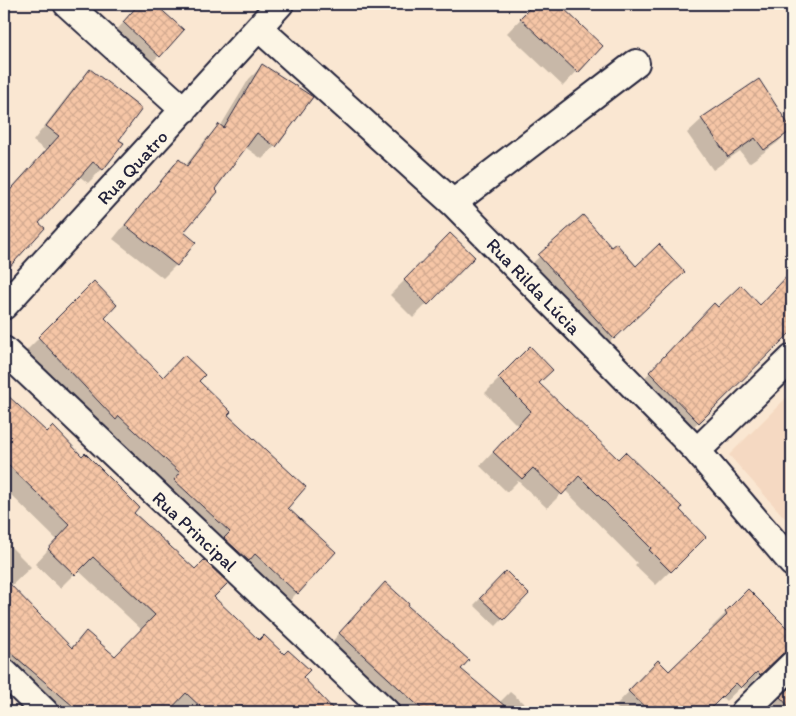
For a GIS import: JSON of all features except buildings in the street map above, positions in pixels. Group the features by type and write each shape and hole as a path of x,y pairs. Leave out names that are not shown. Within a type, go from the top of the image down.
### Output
{"street":[{"path":"67,4 184,110"},
{"name":"Rua Quatro","path":"4,306 280,4"},
{"name":"Rua Rilda Lúcia","path":"259,28 453,203 696,451 792,563"},
{"path":"453,203 636,63"},
{"name":"Rua Principal","path":"4,350 386,712"},
{"path":"696,451 792,358"},
{"path":"744,712 792,665"},
{"path":"4,672 45,712"}],"shaded area":[{"path":"792,392 792,526 729,455"}]}
